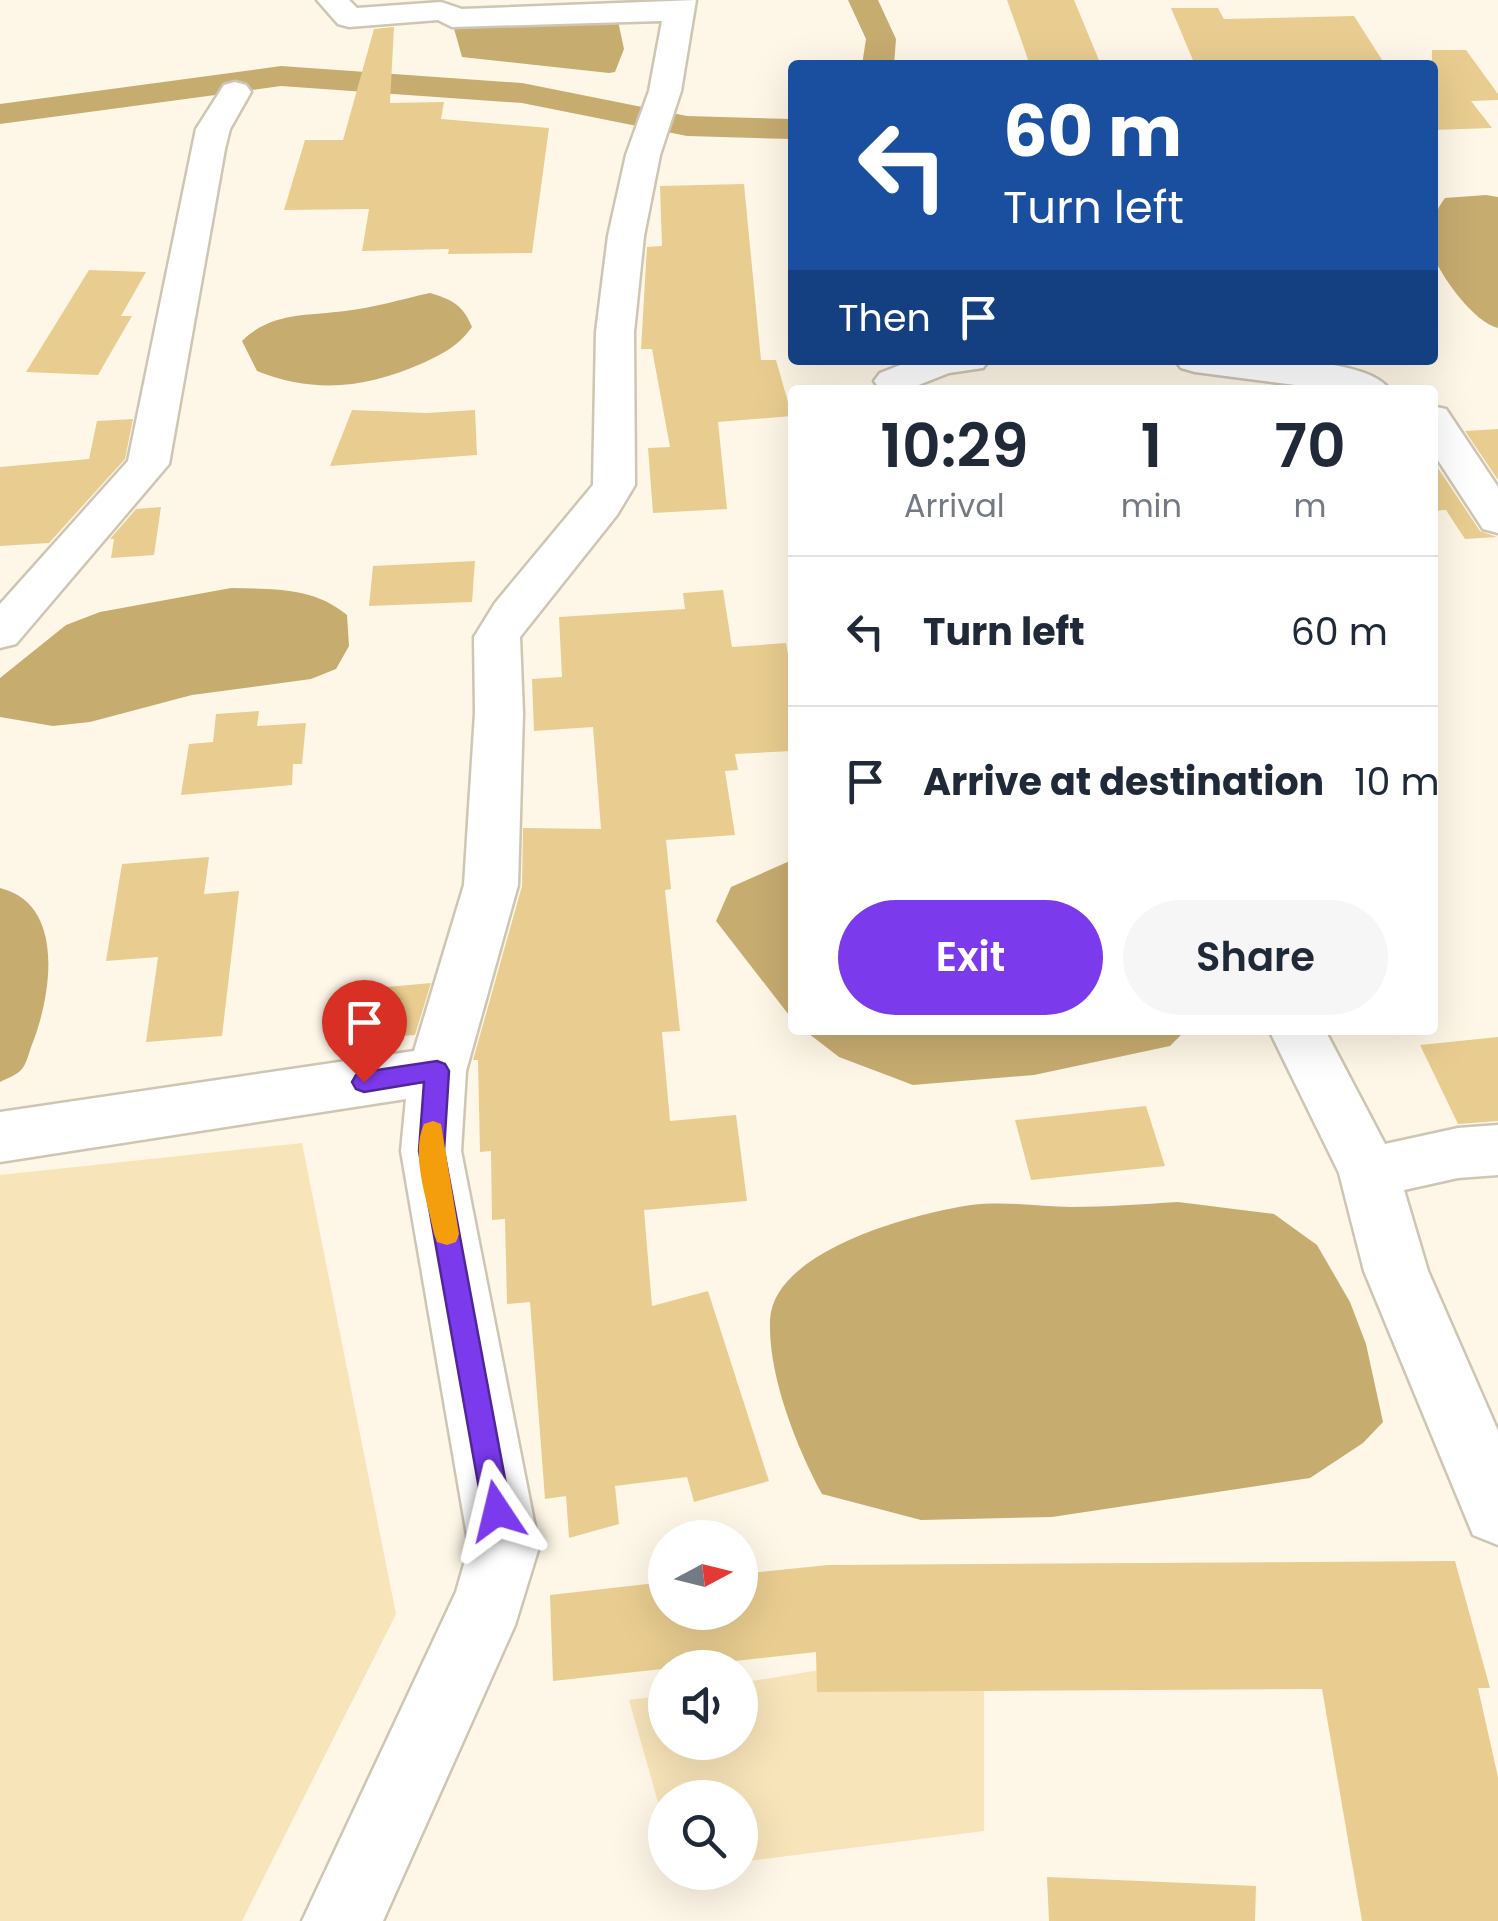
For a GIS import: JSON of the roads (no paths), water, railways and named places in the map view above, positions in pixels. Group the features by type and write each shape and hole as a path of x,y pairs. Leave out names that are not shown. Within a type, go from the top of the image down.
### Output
{"street":[{"path":"332,0 348,18 441,11 460,18 680,5 665,91 643,156 626,236 615,332 614,484 602,506 512,613 497,638 499,713 491,884 437,1071 431,1151 504,1547 490,1600 342,1921"},
{"path":"0,633 148,464 208,149 213,129 235,92"},
{"path":"894,381 935,365"},
{"path":"1234,365 1338,378 1357,385"},
{"path":"1438,427 1498,520"},
{"path":"1300,1035 1369,1172 1396,1270 1498,1511"},
{"path":"0,1136 437,1071"},
{"path":"1369,1172 1458,1153 1498,1150"}],"waterway":[{"path":"863,0 881,39 879,60"},
{"path":"0,114 281,76 522,93 687,126 788,129"}]}
